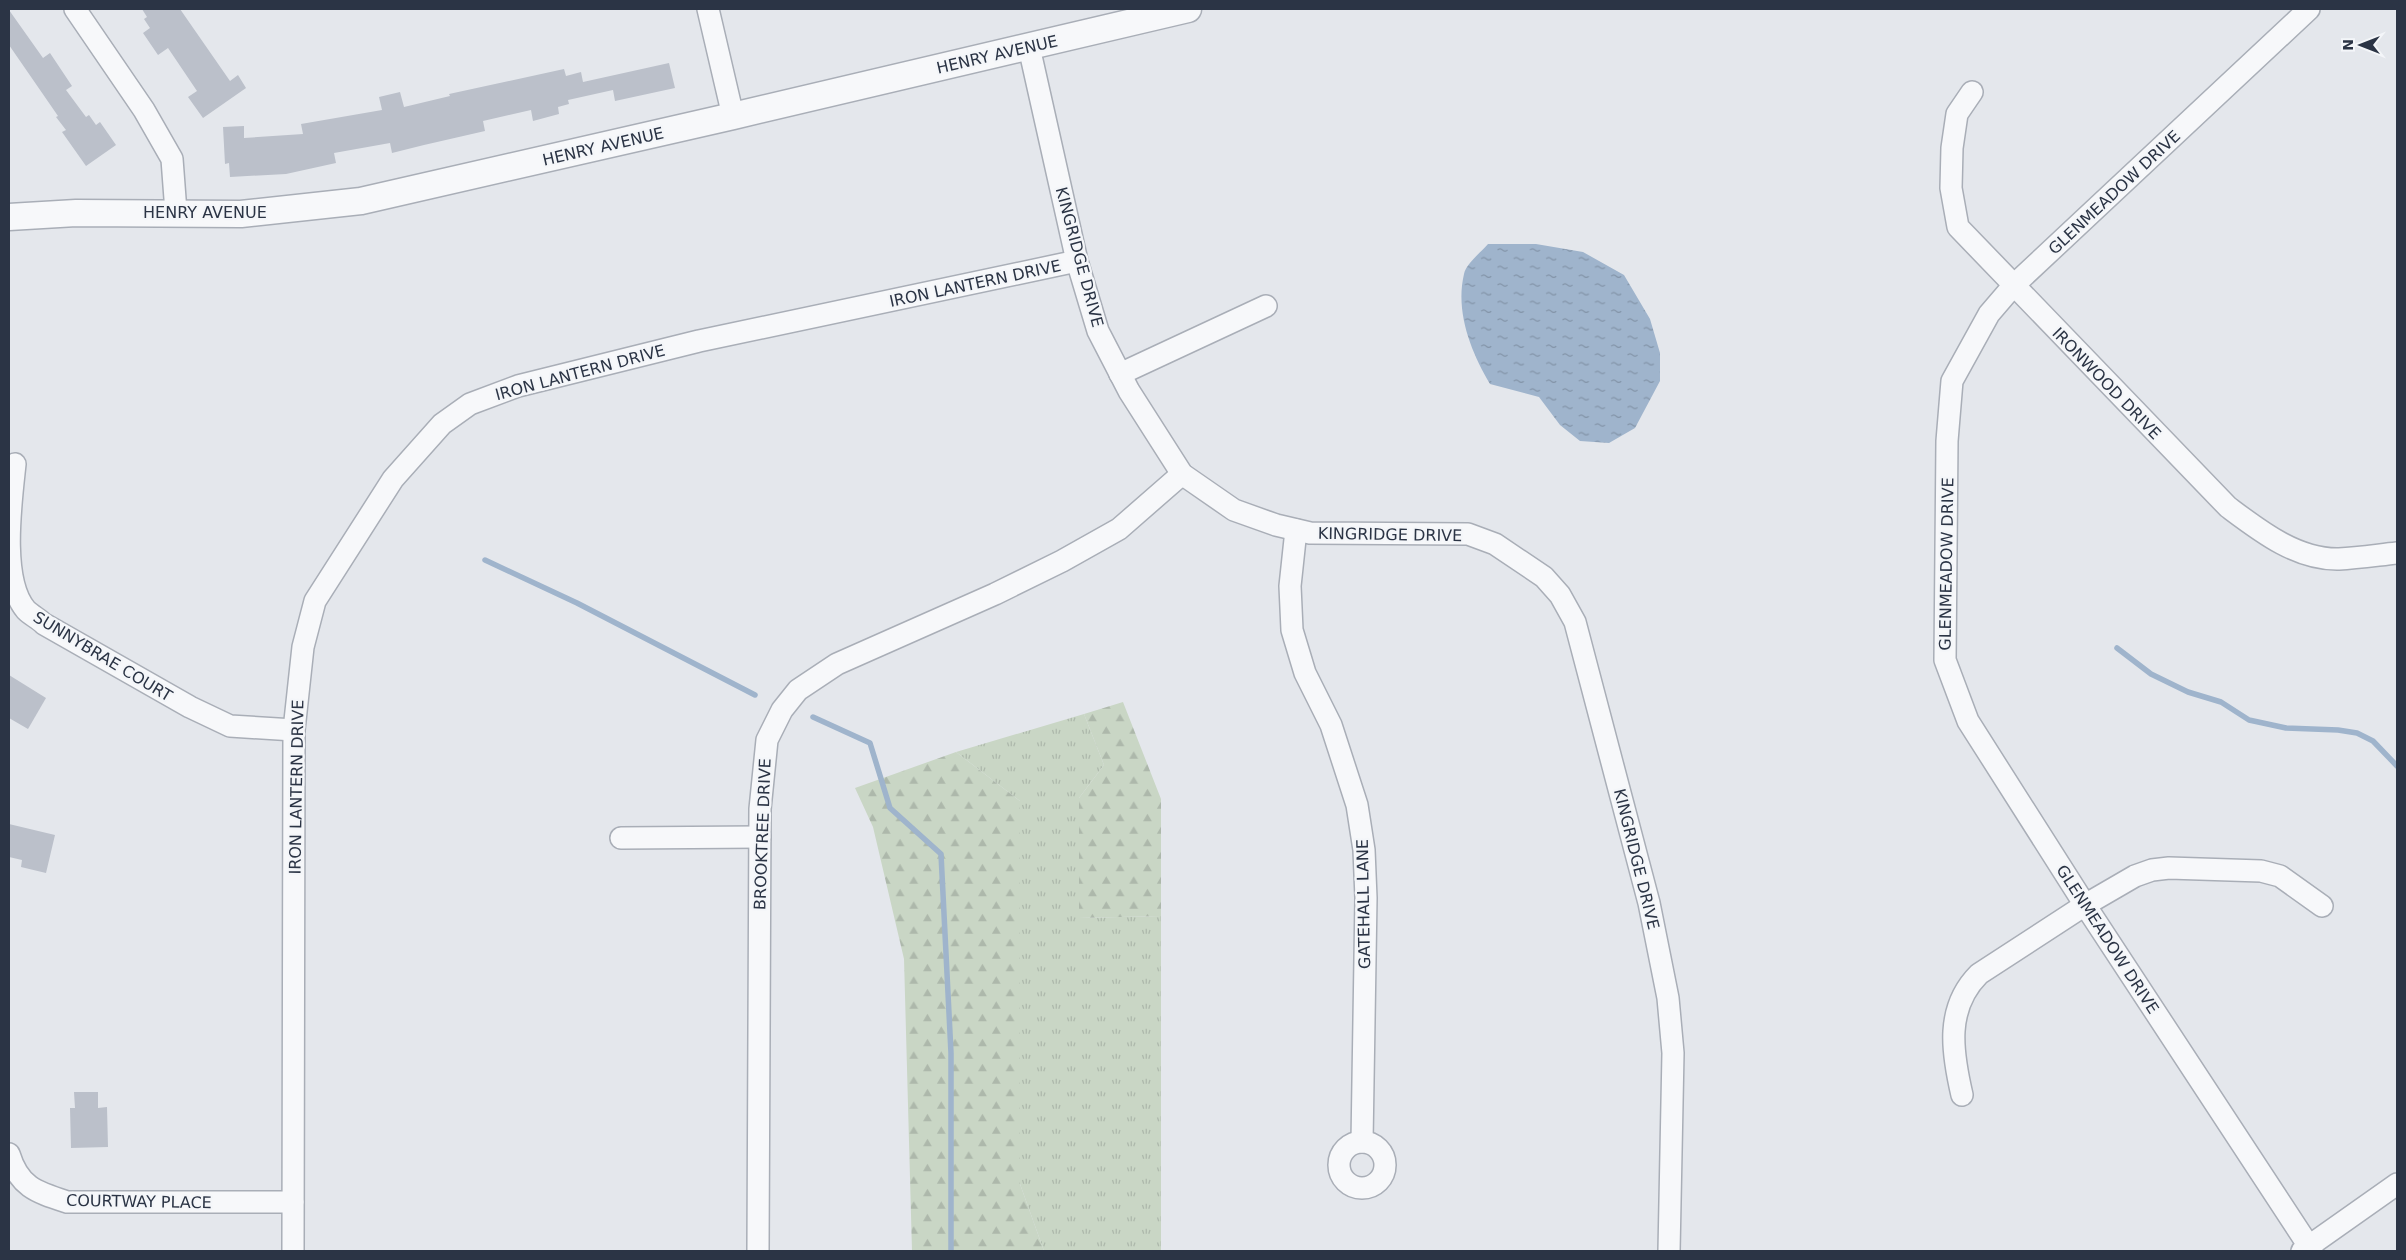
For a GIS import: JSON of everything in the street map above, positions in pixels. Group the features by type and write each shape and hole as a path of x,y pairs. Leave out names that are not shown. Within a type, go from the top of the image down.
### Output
{"street":[{"path":"75,9 144,110 172,159 176,212"},
{"path":"708,9 734,116"},
{"name":"HENRY AVENUE","path":"9,217 76,212 241,214 361,201 734,116 1188,9"},
{"name":"GLENMEADOW DRIVE","path":"2307,1250 1968,721 1945,660 1948,441 1952,381 1989,314 2013,286 2309,9"},
{"name":"KINGRIDGE DRIVE","path":"1028,47 1077,261 1098,331 1120,374 1182,474 1234,510 1256,520 1296,530 1310,533 1468,534 1495,544 1544,577 1560,595 1575,622 1649,903 1668,998 1673,1054 1669,1251"},
{"name":"IRONWOOD DRIVE","path":"1972,92 1957,114 1952,148 1951,188 1958,227 2228,508 2274,540 2306,553 2337,559 2397,553"},
{"name":"IRON LANTERN DRIVE","path":"293,1251 294,730 303,647 315,601 393,479 442,424 470,404 518,386 699,341 1077,261"},
{"path":"1120,374 1266,306"},
{"name":"SUNNYBRAE COURT","path":"14,464 10,518 10,577 25,609 53,629 190,707 230,726 294,730"},
{"name":"BROOKTREE DRIVE","path":"758,1251 760,837 767,740 782,710 798,690 837,664 995,594 1062,561 1119,529 1182,474"},
{"name":"GATEHALL LANE","path":"1296,530 1290,586 1292,630 1305,673 1331,725 1357,805 1364,850 1366,898 1362,1142"},
{"path":"621,838 760,837"},
{"path":"1962,1096 1953,1055 1959,1002 1968,986 1980,974 2085,905 2135,876 2169,868 2261,871 2280,876 2322,906"},
{"name":"COURTWAY PLACE","path":"9,1154 14,1169 34,1192 67,1202 293,1202"},
{"path":"2307,1250 2397,1184"}],"green space":[{"path":"1123,702 1161,799 1161,916 1079,918 1079,798 1104,765 1084,714"},
{"path":"1084,714 1104,765 1079,798 1079,918 1161,916 1161,1251 1044,1251 1020,1184 1020,801 956,752"},
{"path":"956,752 1020,801 1020,1184 1044,1251 912,1251 904,959 873,827 855,788"}],"water":[{"path":"1488,244 1536,244 1583,252 1624,275 1650,319 1660,353 1660,381 1635,428 1609,443 1580,441 1560,425 1539,397 1490,384 1477,359 1466,331 1462,303 1465,270"}],"building":[{"path":"142,9 180,9 230,81 238,75 246,88 203,118 188,97 197,91 168,48 158,55 143,33 150,28 144,19 147,17"},
{"path":"9,10 43,58 50,53 72,86 66,90 86,117 89,115 96,125 100,122 116,145 86,166 62,132 66,130 56,117 58,116 9,45"},
{"path":"669,63 675,88 615,101 613,90 568,100 569,104 558,107 559,114 533,121 531,110 483,121 485,131 392,153 390,143 334,153 336,163 286,174 230,177 229,163 225,164 223,127 244,126 244,138 303,134 301,124 382,110 379,97 400,92 404,107 450,96 449,94 564,69 566,76 581,72 583,82"},
{"path":"9,675 46,698 28,729 9,718"},
{"path":"9,824 55,835 46,873 21,867 22,860 9,857"},
{"path":"74,1092 98,1092 98,1108 107,1107 108,1147 71,1148 70,1108 75,1108"}],"waterway":[{"path":"485,560 577,603 755,695"},
{"path":"2117,648 2151,674 2188,692 2221,702 2249,720 2286,728 2338,730 2357,733 2373,741 2397,766"},
{"path":"813,717 870,743 890,808 941,854 951,1053 951,1251"}]}
